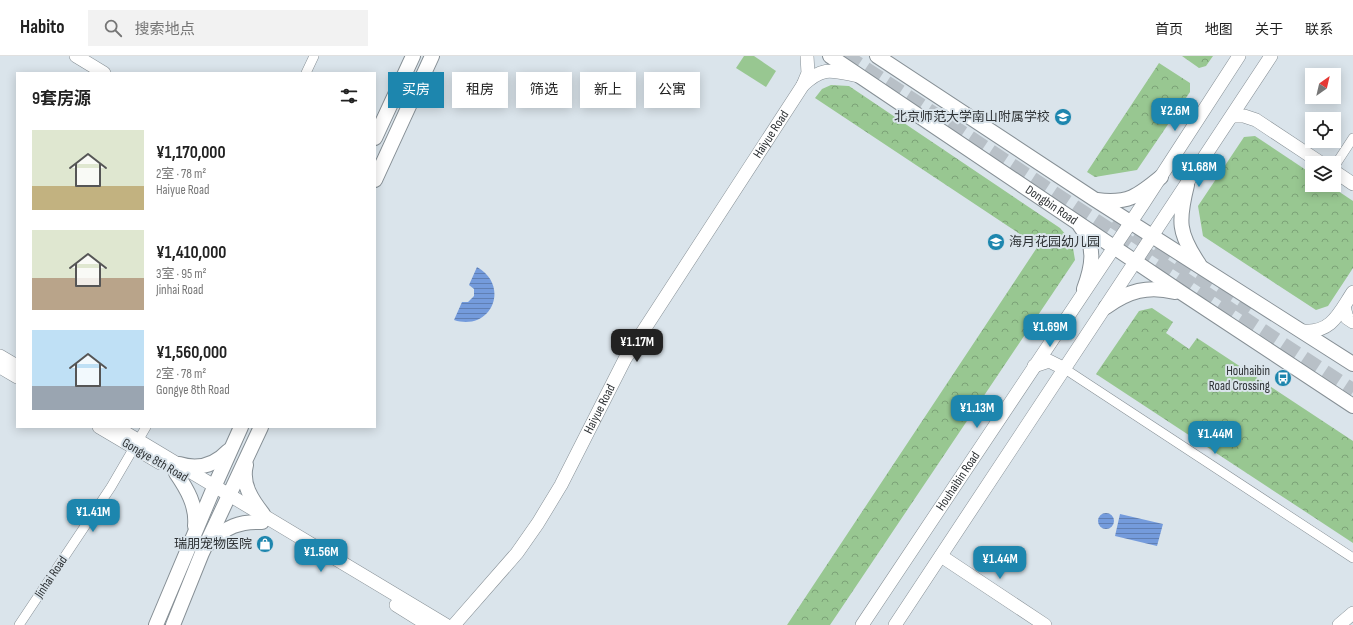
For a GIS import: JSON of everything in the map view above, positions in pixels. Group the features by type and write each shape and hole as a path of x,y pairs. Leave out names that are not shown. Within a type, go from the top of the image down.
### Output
{"main road":[{"path":"76,56 102,72"},
{"path":"376,136 413,56"},
{"path":"376,178 432,56"},
{"path":"803,86 808,73 807,56"},
{"name":"Dongbin Road","path":"830,56 1353,406"},
{"path":"877,56 1094,199 1353,364"},
{"name":"Houhaibin Road","path":"862,625 1084,289 1161,177 1239,56"},
{"name":"Houhaibin Road","path":"895,625 1233,116 1271,56"},
{"path":"803,86 813,76 822,72 836,71 862,77"},
{"name":"Haiyue Road","path":"454,625 517,553 538,523 561,485 625,359 803,86"},
{"path":"1233,116 1244,116 1256,120 1310,156"},
{"path":"1341,176 1353,184"},
{"path":"1094,199 1111,202 1125,200 1140,194 1161,177"},
{"path":"1187,185 1181,211 1182,231 1188,247 1201,268"},
{"path":"1076,221 1088,238 1093,256 1092,266 1084,289"},
{"path":"1106,307 1124,295 1142,289 1161,289 1182,293"},
{"path":"1303,331 1315,331 1328,326 1344,307 1353,292"},
{"path":"1344,307 1347,318 1353,322"},
{"path":"0,356 16,365"},
{"path":"1034,366 1049,361 1065,368"},
{"path":"0,367 16,376"},
{"name":"Gongye 8th Road","path":"101,428 136,445 228,498"},
{"name":"Gongye 8th Road","path":"117,428 136,445"},
{"path":"156,625 194,533 241,428"},
{"path":"173,625 202,552 261,428"},
{"path":"194,533 196,519 194,507 178,469 198,468 214,463 233,445"},
{"path":"249,452 245,469 245,482 262,518 428,625"},
{"path":"228,498 446,625"},
{"path":"202,552 225,530 240,523 262,518"},
{"path":"941,556 1045,625"},
{"path":"1340,625 1353,613"}],"street":[{"path":"306,72 314,56"},
{"path":"1341,156 1353,138"},
{"path":"1065,368 1353,558"},
{"name":"Jinhai Road","path":"19,625 111,487 145,428"}],"green space":[{"path":"744,56 754,56 776,71 766,87 736,68"},
{"path":"1182,56 1213,56 1206,66 1199,68"},
{"path":"1159,63 1190,83 1190,92 1137,170 1095,177 1087,172"},
{"path":"831,85 849,86 1060,228 1072,242 1075,260 830,625 787,625 1038,246 815,98 822,89"},
{"path":"1255,136 1305,169 1305,192 1340,192 1353,201 1353,268 1328,306 1316,310 1203,236 1198,206 1244,137"},
{"path":"1152,308 1173,322 1166,333 1189,349 1197,338 1353,441 1353,543 1096,374 1139,311"}],"water":[{"path":"477,267 487,275 493,285 494,295 492,305 487,314 478,319 467,322 454,320 462,302 468,302 474,296 474,289 469,285"},
{"path":"1103,513 1109,513 1114,518 1112,527 1109,529 1103,529 1098,524 1098,518"},
{"path":"1120,514 1163,524 1157,546 1115,536"}],"tunnel":[{"path":"844,56 1353,392"},
{"path":"1114,220 1250,310"}],"place":[{"name":"北京师范大学南山附属学校","path":"1063,117"},
{"name":"海月花园幼儿园","path":"996,242"},
{"name":"Houhaibin Road Crossing","path":"1283,378"},
{"name":"瑞朋宠物医院","path":"265,544"}]}
